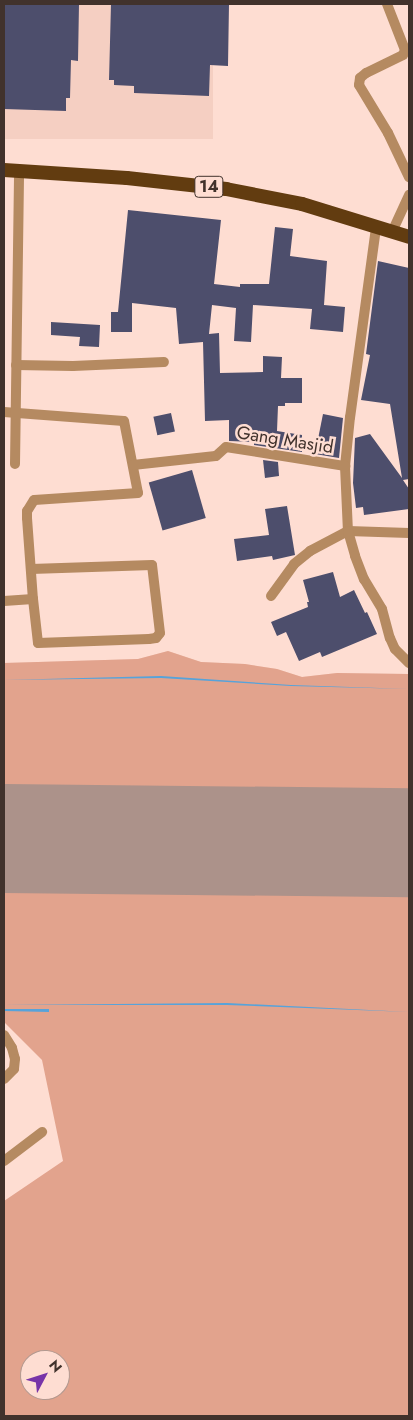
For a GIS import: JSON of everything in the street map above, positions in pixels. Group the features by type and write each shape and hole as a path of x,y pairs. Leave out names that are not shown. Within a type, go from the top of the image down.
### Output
{"highway":[{"name":"14","path":"4,170 127,178 226,189 302,204 409,238"}],"street":[{"path":"387,4 405,50 403,55 366,73 360,78 359,85 388,133 409,177"},
{"path":"15,464 19,171"},
{"path":"392,232 409,195"},
{"path":"376,228 345,466 348,531 361,571 382,609 395,649 409,663"},
{"path":"16,365 73,366 164,362"},
{"path":"4,412 15,411 120,420 126,425 138,493 34,500 27,511 33,599 38,643 149,639 156,638 160,633 152,565 31,569"},
{"name":"Gang Masjid","path":"133,465 216,456 226,447 345,466"},
{"path":"271,596 294,564 310,551 348,531 409,533"},
{"path":"4,601 33,599"},
{"path":"4,1035 12,1048 15,1059 14,1069 4,1080"},
{"path":"4,1161 42,1132"}],"shaded area":[{"path":"4,4 213,4 213,139 4,139"},
{"path":"168,651 201,662 245,664 277,669 302,677 337,673 409,674 409,1019 4,1013 4,663 138,659"},
{"path":"168,651 201,662 245,664 277,669 302,677 337,673 409,674 409,806 4,802 4,663 138,659"},
{"path":"4,874 409,879 409,1416 4,1416 4,1201 63,1161 42,1060 4,1022"}],"water":[{"path":"161,676 291,685 409,689 291,686 161,678 4,680"},
{"path":"227,1003 409,1012 227,1005 4,1005"},
{"path":"4,1009 49,1009 49,1012 4,1011"}],"building":[{"path":"4,4 79,4 78,61 71,60 70,98 66,98 66,111 4,109"},
{"path":"111,4 229,4 228,66 210,65 209,96 134,93 134,86 114,85 114,80 109,80"},
{"path":"128,210 221,220 214,284 240,287 240,284 269,284 275,227 293,229 290,256 327,261 324,305 345,307 343,332 310,329 312,309 253,305 251,342 234,341 236,308 212,305 209,334 219,333 220,373 263,372 263,356 282,357 281,378 302,378 302,403 285,403 285,406 278,406 277,431 302,435 302,452 254,445 254,442 229,441 229,420 205,421 203,342 179,344 176,308 132,303 132,332 111,332 111,312 118,312"},
{"path":"378,261 409,268 409,479 403,480 409,489 409,509 364,515 363,507 356,508 353,483 355,438 370,434 402,478 390,404 361,400 370,355 366,354"},
{"path":"51,322 100,325 99,347 79,346 80,337 51,335"},
{"path":"171,413 175,432 157,435 153,417"},
{"path":"323,414 343,418 339,458 315,454"},
{"path":"263,460 278,462 279,476 265,478"},
{"path":"192,470 206,518 163,530 149,482"},
{"path":"287,506 295,555 273,560 272,556 237,561 234,539 269,535 265,509"},
{"path":"333,572 340,597 354,590 377,634 322,657 320,652 299,661 286,632 277,636 271,622 308,607 307,602 309,602 303,580"}],"runway":[{"path":"4,838 409,842"}]}
